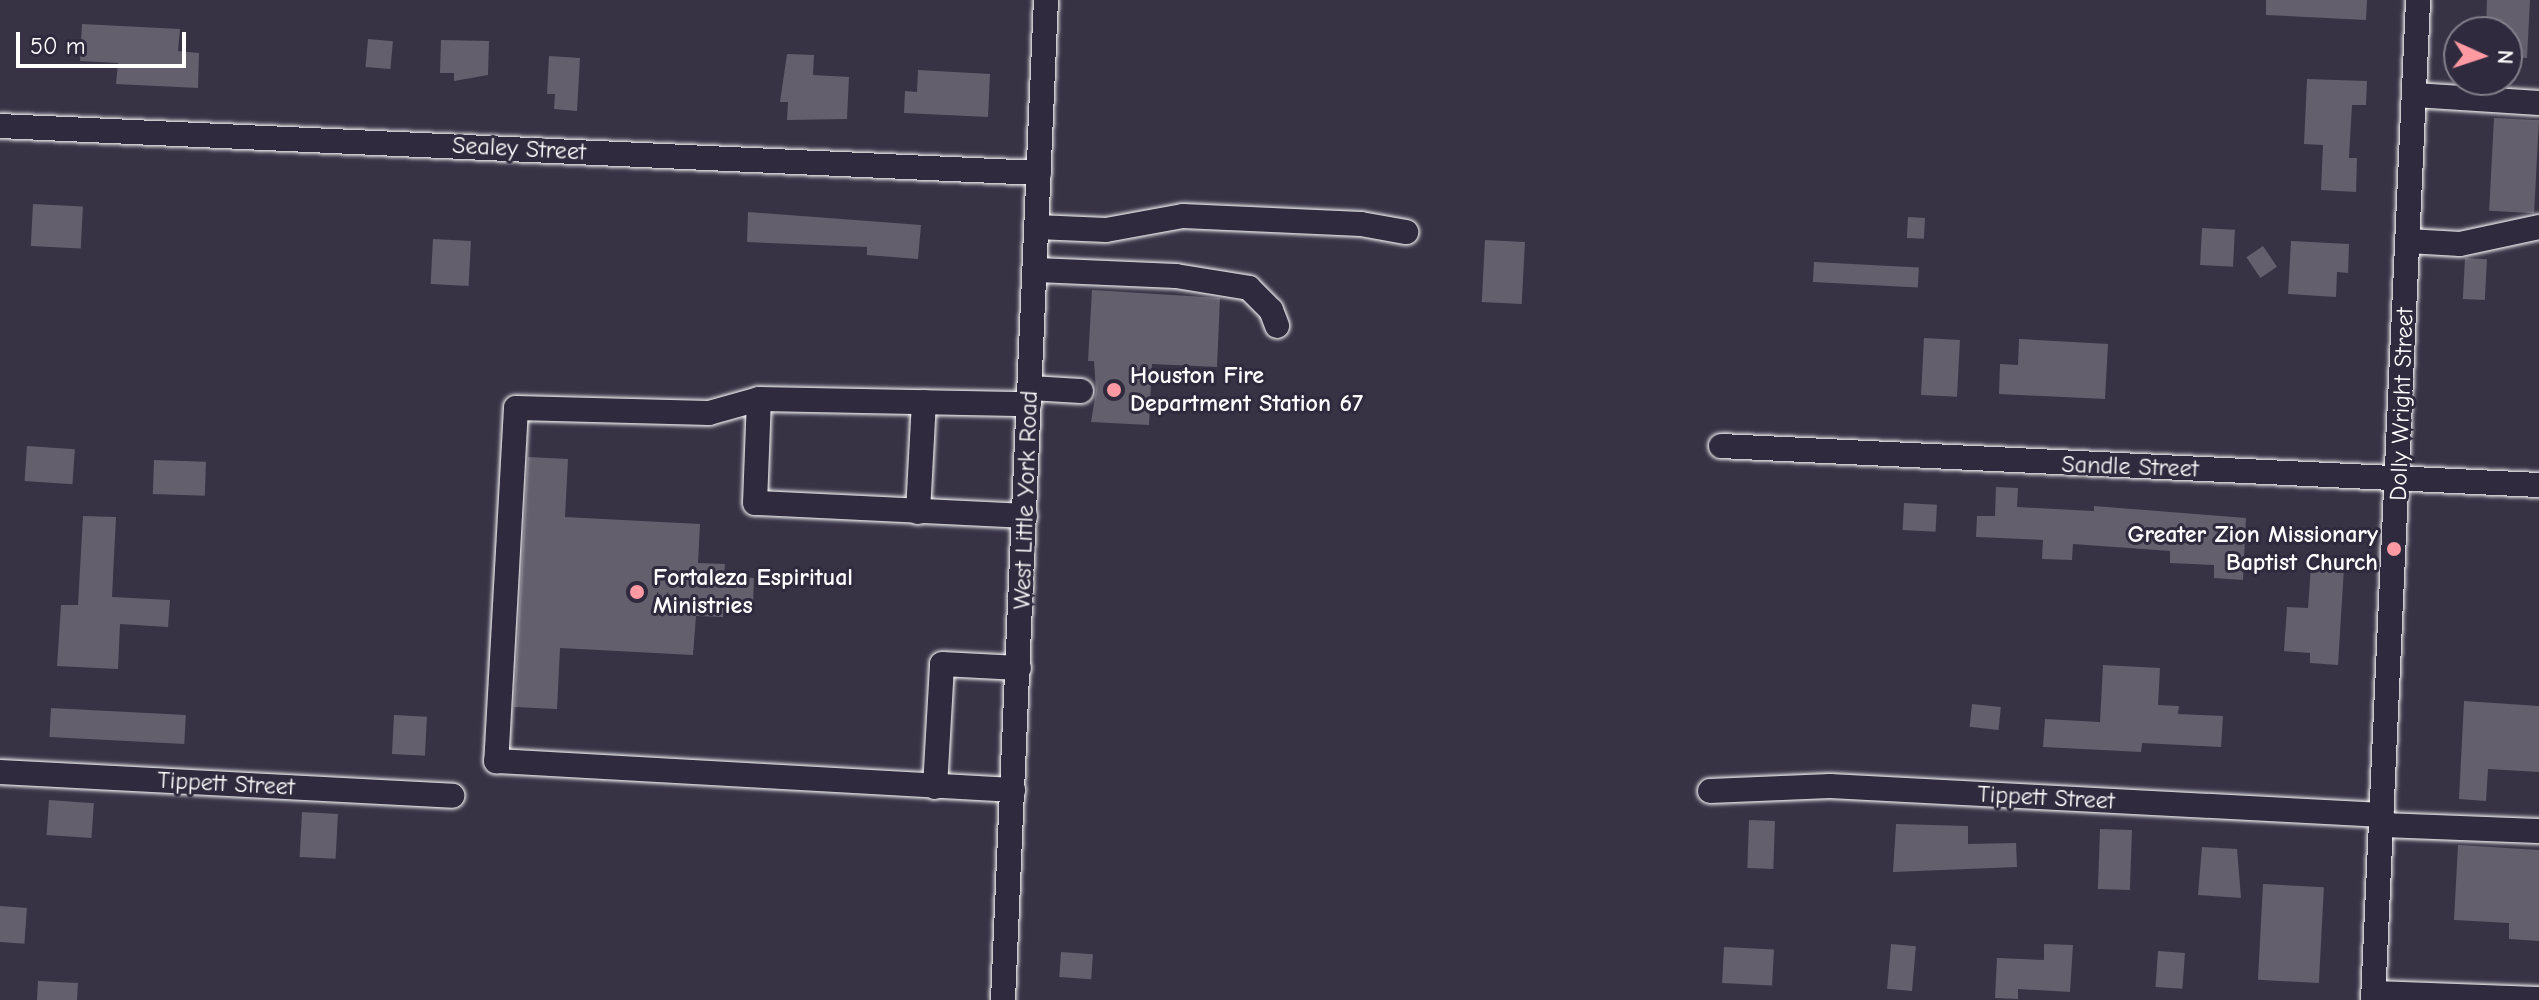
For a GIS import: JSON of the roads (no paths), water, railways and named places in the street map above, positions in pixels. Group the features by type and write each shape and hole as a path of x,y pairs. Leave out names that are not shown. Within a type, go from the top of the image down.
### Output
{"street":[{"name":"West Little York Road","path":"1003,1000 1037,270 1046,0"},
{"name":"Dolly Wright Street","path":"2374,996 2418,0"},
{"path":"2415,95 2539,103"},
{"name":"Sealey Street","path":"0,126 1039,173"},
{"path":"1037,227 1106,230 1183,216 1361,224 1406,232"},
{"path":"2408,241 2460,244 2539,227"},
{"path":"1037,270 1176,276 1249,288 1271,310 1277,326"},
{"path":"1013,790 496,761 516,408 709,413 759,399 924,402 1081,391"},
{"path":"759,399 755,503 1025,516"},
{"path":"918,512 924,402"},
{"name":"Sandle Street","path":"1721,446 2539,485"},
{"path":"935,787 942,664 1019,668"},
{"name":"Tippett Street","path":"0,772 452,796"},
{"name":"Tippett Street","path":"1710,791 1830,786 2539,831"},
{"path":"2374,996 2539,999"}],"place":[{"name":"Houston Fire Department Station 67","path":"1114,390"},
{"name":"Greater Zion Missionary Baptist Church","path":"2394,549"},
{"name":"Fortaleza Espiritual Ministries","path":"637,592"}]}
